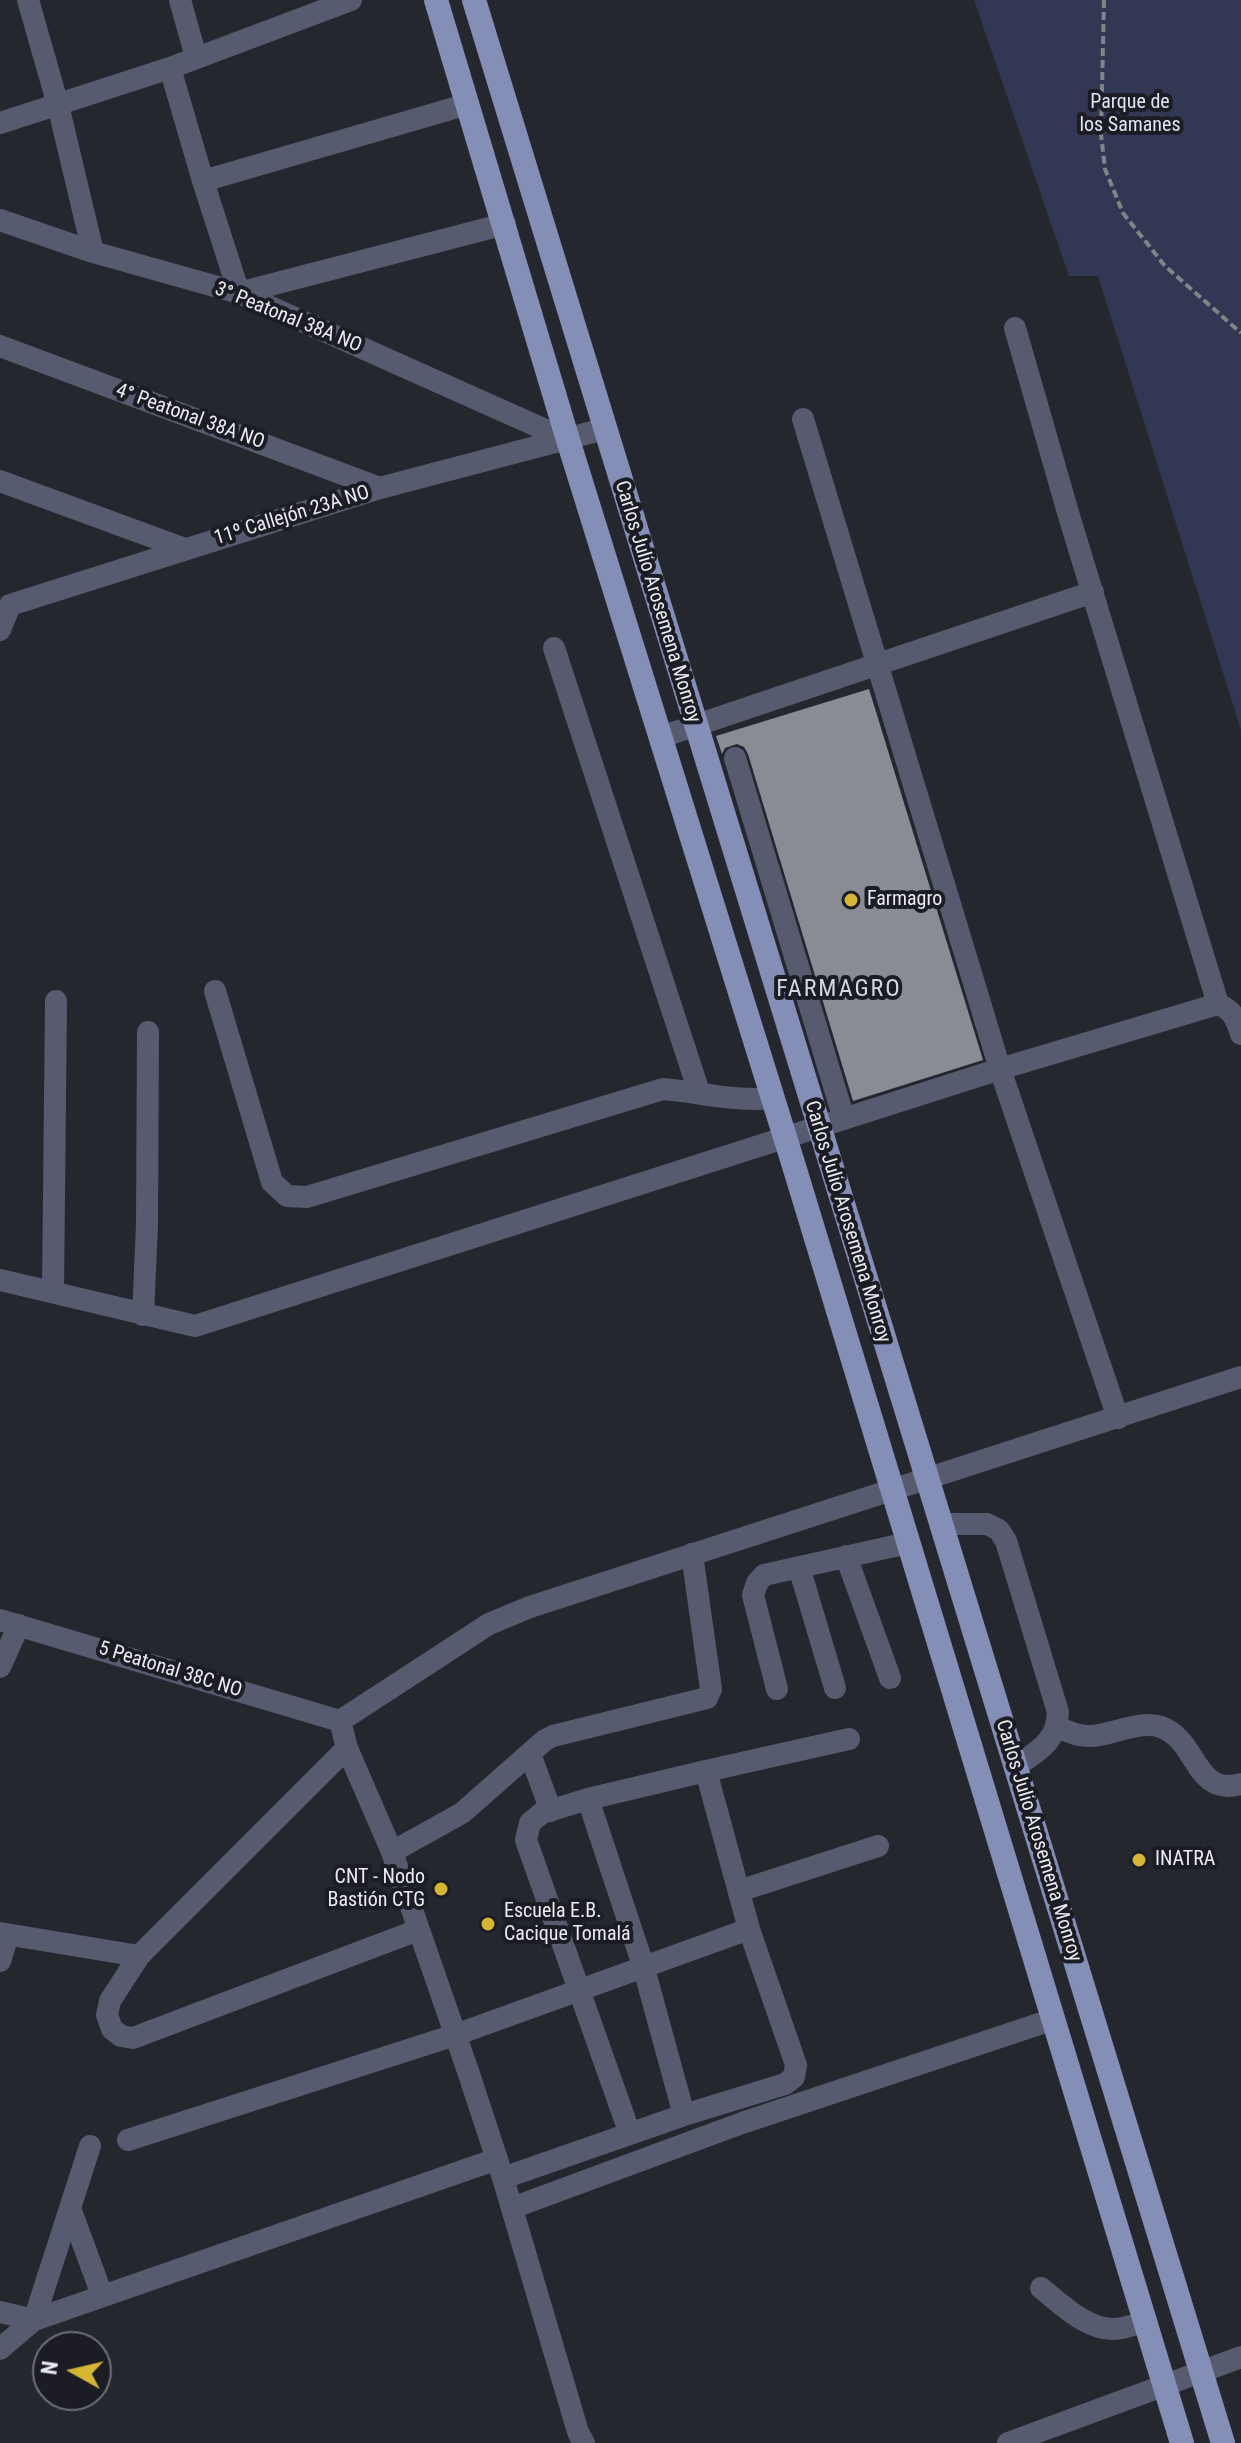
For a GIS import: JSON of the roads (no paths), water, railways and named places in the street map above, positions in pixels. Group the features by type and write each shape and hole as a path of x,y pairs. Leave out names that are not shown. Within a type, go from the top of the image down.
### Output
{"main road":[{"name":"Carlos Julio Arosemena Monroy","path":"436,0 1182,2443"},
{"name":"Carlos Julio Arosemena Monroy","path":"474,0 1223,2443"}],"street":[{"path":"28,0 58,105 93,252"},
{"path":"180,0 196,57"},
{"path":"0,123 170,68 351,0"},
{"path":"170,68 239,293 505,224"},
{"path":"203,181 468,104"},
{"name":"3° Peatonal 38A NO","path":"0,220 93,252 239,293 568,440"},
{"path":"1015,328 1218,1004"},
{"name":"4° Peatonal 38A NO","path":"0,346 380,488"},
{"path":"803,419 1000,1069 1118,1418"},
{"name":"11º Callejón 23A NO","path":"0,630 5,603 380,488 604,429"},
{"path":"0,481 185,549"},
{"path":"661,737 1093,592"},
{"path":"554,648 699,1092"},
{"path":"735,758 844,1119"},
{"path":"215,991 272,1182 287,1196 307,1197 663,1089 748,1101 772,1098"},
{"path":"53,1292 56,1001"},
{"path":"0,1280 195,1326 1000,1069 1218,1004 1235,1016 1241,1034"},
{"path":"143,1315 147,1225 148,1032"},
{"path":"584,2443 578,2432 500,2168 392,1852 347,1748 340,1721 489,1624 530,1607 1241,1377"},
{"path":"941,1524 987,1524 999,1530 1006,1541 1058,1712 1057,1727 1050,1739 1015,1767"},
{"path":"777,1689 753,1595 764,1575 908,1543"},
{"path":"392,1852 462,1813 553,1736 707,1698 711,1689 692,1554"},
{"path":"846,1556 890,1678"},
{"path":"799,1567 835,1688"},
{"path":"0,1667 10,1623"},
{"name":"5 Peatonal 38C NO","path":"10,1623 340,1721"},
{"path":"1057,1727 1076,1735 1092,1737 1159,1726 1172,1732 1205,1777 1215,1785 1228,1788 1241,1784"},
{"path":"630,2134 526,1840 530,1823 542,1813 588,1799 849,1739"},
{"path":"347,1748 139,1956 110,2001 107,2015 112,2029 121,2036 133,2038 418,1930"},
{"path":"530,1754 551,1811"},
{"path":"0,2349 34,2320 102,2295 500,2168 630,2134 785,2084 794,2077 796,2065 749,1929 706,1771"},
{"path":"588,1799 643,1965 684,2115"},
{"path":"739,1891 878,1846"},
{"path":"128,2140 455,2035 749,1929"},
{"path":"0,1961 4,1934 139,1956"},
{"path":"512,2208 742,2123 1054,2019"},
{"path":"34,2320 90,2146"},
{"path":"70,2208 102,2295"},
{"path":"1041,2288 1099,2328 1117,2329 1146,2321"},
{"path":"0,2312 34,2320"},
{"path":"1008,2443 1241,2357"}],"place":[{"name":"Farmagro","path":"851,900"},
{"name":"INATRA","path":"1139,1860"},
{"name":"CNT - Nodo Bastión CTG","path":"441,1889"},
{"name":"Escuela E.B. Cacique Tomalá","path":"488,1924"}],"district":[{"name":"FARMAGRO","path":"839,990"}],"park label":[{"name":"Parque de los Samanes","path":"1130,114"}]}
